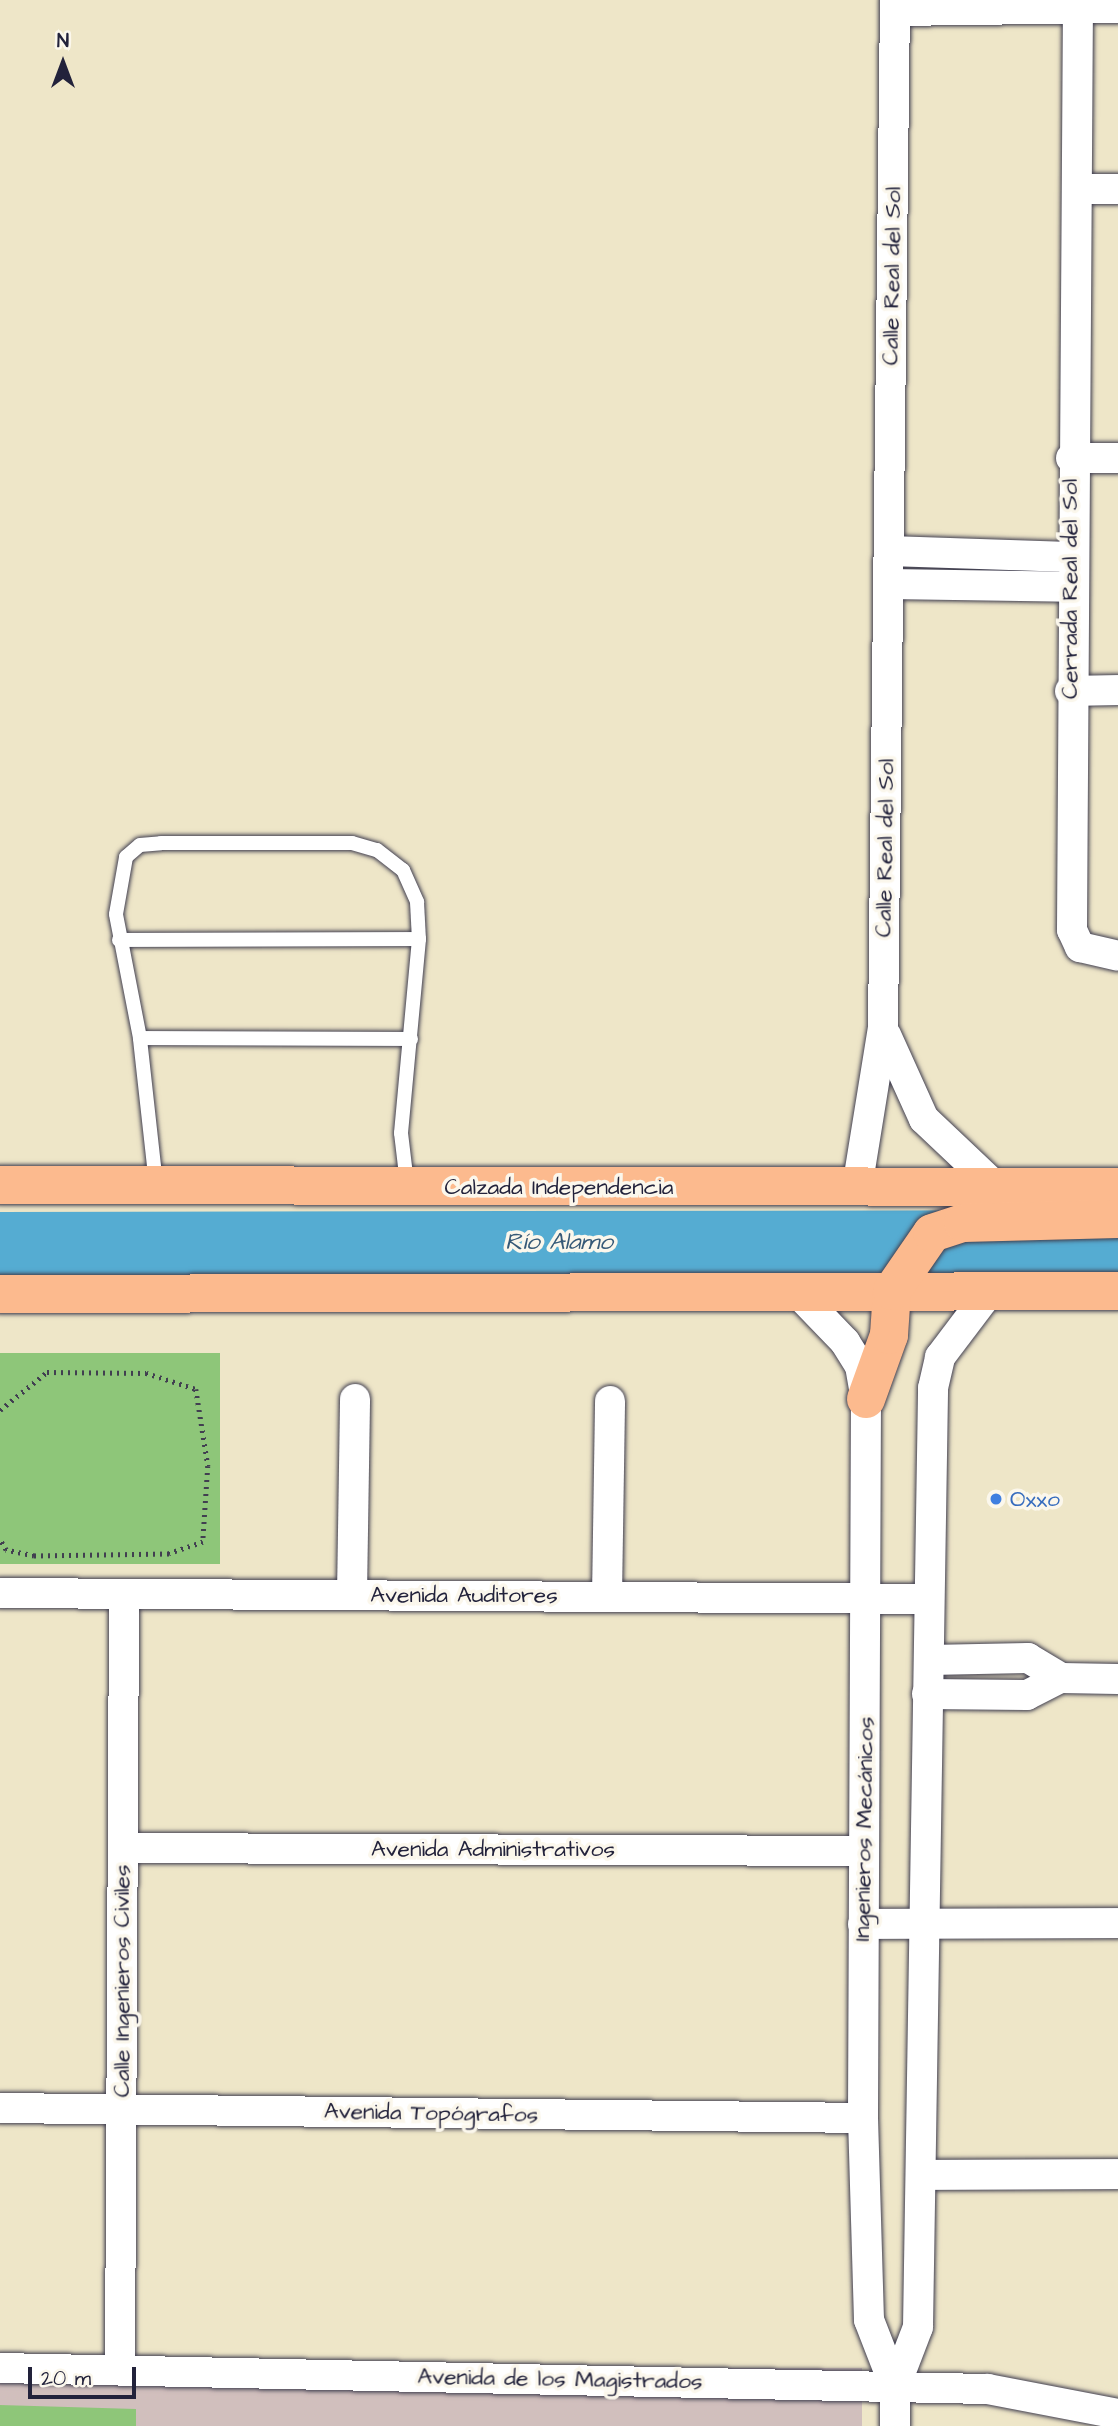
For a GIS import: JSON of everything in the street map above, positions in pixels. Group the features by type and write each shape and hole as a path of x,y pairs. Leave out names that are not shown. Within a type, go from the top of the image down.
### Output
{"main road":[{"name":"Calzada Independencia","path":"0,1185 857,1188 1118,1186"},
{"path":"866,1399 889,1335 892,1291 932,1233 963,1223 1118,1219"},
{"path":"0,1294 1118,1291"}],"street":[{"path":"895,6 1078,4 1118,8"},
{"name":"Cerrada Real del Sol","path":"1078,4 1078,189 1070,557 1072,930 1080,947 1118,956"},
{"name":"Calle Real del Sol","path":"857,1188 883,1028 895,6"},
{"path":"1078,189 1118,189"},
{"path":"1071,458 1118,458"},
{"path":"889,551 1070,557"},
{"path":"889,583 1070,587"},
{"path":"1070,691 1118,690"},
{"name":"Calle Real del Sol","path":"883,1028 924,1119 996,1187"},
{"name":"Ingenieros Mecánicos","path":"796,1291 845,1342 860,1366 866,1399 863,2119 869,2320 895,2387"},
{"name":"Ingenieros Mecánicos","path":"895,2426 895,2387 918,2327 933,1388 940,1357 990,1292"},
{"path":"352,1594 355,1399"},
{"path":"607,1596 610,1401"},
{"name":"Avenida Auditores","path":"0,1593 928,1599"},
{"name":"Calle Ingenieros Civiles","path":"120,2368 124,1594"},
{"path":"929,1660 1028,1658 1061,1678"},
{"path":"928,1694 1027,1695 1061,1678 1118,1679"},
{"name":"Avenida Administrativos","path":"123,1848 864,1851"},
{"path":"863,1924 1118,1923"},
{"name":"Avenida Topógrafos","path":"0,2108 863,2119"},
{"path":"922,2175 1118,2174"},
{"name":"Avenida de los Magistrados","path":"0,2368 120,2368 895,2387 1034,2394 1118,2414"}],"lane":[{"path":"157,1186 140,1038 119,940 116,887 126,857 140,845 352,843 377,849 403,870 417,901 419,939 401,1133 407,1187"},
{"path":"119,940 419,939"},
{"path":"140,1038 411,1039"}],"path":[{"path":"0,1410 47,1372 146,1373 197,1389 208,1466 203,1542 169,1554 34,1556 6,1550 0,1540"}],"shaded area":[{"path":"0,2368 862,2368 862,2426 0,2426"}],"green space":[{"path":"0,1353 220,1353 220,1564 0,1564"},
{"path":"0,2405 136,2409 136,2426 0,2426"}],"waterway":[{"name":"Río Alamo","path":"0,1244 1118,1242"}],"place":[{"name":"Oxxo","path":"996,1499"}]}
